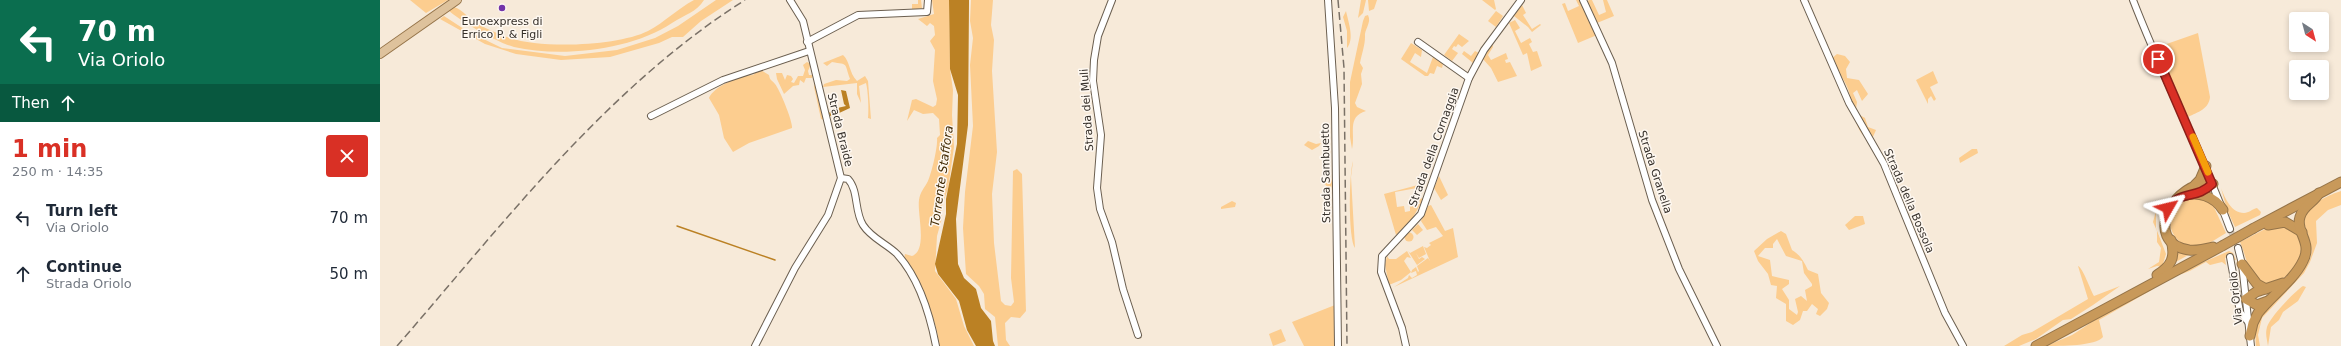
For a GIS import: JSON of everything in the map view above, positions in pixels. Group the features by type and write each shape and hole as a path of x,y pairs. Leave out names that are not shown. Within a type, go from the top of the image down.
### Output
{"highway":[{"path":"2196,190 2206,166"},
{"path":"2036,346 2151,284 2210,250 2222,246 2341,182"},
{"path":"2151,284 2153,278 2170,265 2173,260 2171,240 2165,228 2165,214 2168,208 2178,198 2212,184"},
{"path":"2196,190 2215,200 2223,210"},
{"path":"2250,336 2256,317 2301,266 2305,257 2307,244 2299,221 2302,212 2316,199 2319,193"},
{"path":"2254,228 2282,221 2291,224 2303,233"},
{"path":"2171,240 2188,250 2210,250"},
{"path":"2242,264 2257,284 2266,289"},
{"path":"2270,300 2257,305 2246,299 2252,293 2277,286 2288,279"}],"main road":[{"path":"380,54 457,0"}],"street":[{"name":"Strada Braide","path":"755,346 795,268 828,214 841,178 809,51 803,21 790,0"},
{"path":"807,42 858,15 927,12 928,0"},
{"name":"Strada dei Muli","path":"1112,0 1098,36 1094,60 1093,81 1101,135 1097,188 1100,209 1112,242 1123,289 1138,335"},
{"name":"Strada Sambuetto","path":"1328,0 1335,108 1338,346"},
{"name":"Strada della Cornaggia","path":"1406,346 1402,328 1381,272 1382,258 1421,214 1469,78 1484,50 1522,0"},
{"name":"Strada Granella","path":"1583,0 1612,63 1637,154 1660,221 1685,283 1717,346"},
{"name":"Strada della Bossola","path":"1804,0 1852,109 1884,164 1945,313 1963,346"},
{"path":"2133,0 2167,82 2206,166 2230,229"},
{"path":"1418,42 1469,78"},
{"path":"651,116 723,80 809,51"},
{"path":"841,178 848,179 853,185 860,218 864,226 897,254 909,270 932,324 936,346"},
{"name":"Via Oriolo","path":"2238,248 2242,264 2251,346"},
{"path":"2230,257 2240,312 2248,322"}],"shaded area":[{"path":"410,0 448,0 426,13"},
{"path":"694,0 704,0 698,8 656,32 637,40 596,49 553,52 507,45 461,20 448,10 454,7 457,8 480,25 510,38 541,44 560,45 600,43 635,36 660,24 682,7"},
{"path":"716,0 733,0 701,21 683,37 672,37 659,43 610,57 561,60 516,54 485,44 440,19 444,16 467,31 502,48 565,56 617,50 655,38 678,26"},
{"path":"918,0 921,0 922,8 912,10 912,4 918,4"},
{"path":"932,0 949,0 950,69 953,90 952,115 954,147 948,189 941,208 942,218 937,236 935,271 956,299 964,326 974,346 939,346 938,335 931,313 904,259 905,254 912,256 920,247 921,231 919,200 921,192 930,177 936,153 937,138 940,135 939,119 933,113 923,114 914,110 907,121 912,100 916,99 933,107 936,105 937,99 933,81 935,50 930,41 935,35 934,26 930,23 927,26 918,19 934,14"},
{"path":"949,0 969,0 968,125 956,219 958,264 964,278 976,289 981,308 991,321 995,346 976,346 967,330 959,301 938,274 935,264 946,214 946,199 957,144 958,95 950,69"},
{"path":"971,0 993,0 991,25 994,40 992,71 997,152 992,194 994,243 1001,301 1005,305 1011,306 1014,302 1011,278 1013,171 1017,169 1022,174 1026,311 1020,318 1011,317 1005,323 1006,340 1010,346 998,346 995,317 985,309 984,294 979,286 966,274 963,228 965,192 973,126 970,65 973,38 970,21"},
{"path":"1361,0 1366,0 1363,13 1358,18"},
{"path":"1368,0 1377,0 1374,9 1369,11"},
{"path":"1482,0 1494,0 1496,9 1495,10"},
{"path":"1576,0 1581,0 1597,35 1578,43 1562,4 1565,3 1568,11 1579,6"},
{"path":"1592,0 1599,15 1606,12 1603,0 1607,0 1614,16 1597,23 1587,2"},
{"path":"1522,5 1526,13 1523,15 1532,29 1540,24 1541,25 1532,32 1514,16"},
{"path":"1346,11 1351,35 1347,48 1347,31 1343,17"},
{"path":"1496,11 1503,16 1496,27 1488,21"},
{"path":"1368,15 1369,21 1360,63 1363,68 1361,74 1362,84 1355,103 1357,107 1366,111 1356,117 1354,122 1352,149 1350,137 1350,82 1363,21 1365,16"},
{"path":"1515,20 1520,28 1515,31 1521,43 1530,38 1532,42 1529,44 1533,52 1537,51 1542,66 1531,71 1527,53 1523,55 1509,23"},
{"path":"2198,33 2210,97 2208,104 2205,107 2199,112 2188,117 2170,81 2158,47"},
{"path":"1459,34 1469,41 1462,47 1458,44 1456,47 1454,46 1452,49 1458,53 1452,61 1444,55"},
{"path":"1411,43 1422,50 1421,57 1415,53 1410,62 1427,73 1433,57 1443,64 1442,68 1437,66 1434,74 1430,73 1428,76 1425,76 1401,59"},
{"path":"1492,43 1493,47 1488,55 1491,60 1506,53 1508,59 1505,60 1506,63 1510,62 1517,76 1498,82 1491,68 1482,58"},
{"path":"1464,51 1471,56 1475,51 1479,53 1473,63 1462,54"},
{"path":"1837,54 1845,56 1850,62 1846,69 1847,78 1859,80 1868,94 1862,101 1857,90 1853,93 1857,102 1856,109 1858,114 1865,118 1868,127 1876,130 1872,139 1861,133 1858,127 1848,89 1831,59"},
{"path":"843,55 847,60 854,78 857,81 865,76 868,81 871,119 868,118 866,83 859,86 861,103 857,94 857,83 823,87 824,84 836,80 847,81 850,79 844,64 832,62 827,66 823,63"},
{"path":"807,62 811,64 808,71 809,75 813,75 812,78 806,78 804,83 800,80 799,85 793,86 784,94 777,79 776,73 782,73 785,80 787,75 791,76 793,79 791,82 794,83 798,76 803,76 805,70 803,65"},
{"path":"759,69 769,75 777,87 783,99 792,128 749,143 733,152 724,138 719,115 709,98 716,89 722,85 735,79 753,75"},
{"path":"1933,71 1938,83 1930,87 1936,99 1934,101 1931,96 1928,99 1928,104 1916,80"},
{"path":"815,81 824,120 821,119 814,87"},
{"path":"841,90 846,91 850,108 837,114 841,118 840,120 835,119 833,115 830,116 829,113 833,109 846,106 844,104"},
{"path":"1308,141 1316,144 1321,143 1312,150 1304,145"},
{"path":"1972,149 1977,149 1978,153 1960,163 1959,158"},
{"path":"1333,176 1331,191 1324,183 1330,183"},
{"path":"1439,176 1448,195 1441,200 1434,188"},
{"path":"1351,178 1355,248 1351,232"},
{"path":"1418,185 1417,188 1395,192 1397,207 1404,206 1405,212 1410,211 1410,205 1420,204 1419,199 1424,198 1412,219 1396,235 1384,194"},
{"path":"2221,188 2224,196 2232,208 2239,212 2246,213 2257,208 2261,212 2260,215 2235,227 2227,210"},
{"path":"2341,191 2341,205 2328,210 2316,221 2317,243 2304,273 2262,318 2258,335 2260,346 2256,346 2256,332 2260,320 2266,309 2302,272 2309,261 2311,248 2304,223 2305,213 2311,206"},
{"path":"2196,196 2212,203 2226,233 2205,245 2192,247 2179,241 2174,235 2171,229 2170,215 2178,202"},
{"path":"1232,201 1236,203 1235,207 1221,209 1221,207"},
{"path":"1431,205 1445,231 1453,228 1458,257 1394,287 1408,278 1409,275 1412,278 1417,275 1416,271 1411,273 1412,270 1416,267 1418,272 1417,266 1428,258 1430,261 1424,247 1427,248 1431,245 1429,243 1443,236 1436,227 1427,230 1421,221 1428,206"},
{"path":"2156,211 2156,228 2166,254 2162,267 2157,266 2148,269 2159,262 2161,248 2157,242 2157,231 2153,222"},
{"path":"1855,216 1863,216 1865,224 1849,230 1845,225"},
{"path":"1418,224 1423,230 1417,235 1412,230"},
{"path":"2286,225 2299,236 2303,249 2301,257 2293,269 2280,280 2267,284 2261,283 2250,270 2240,242 2269,227"},
{"path":"1781,231 1786,234 1792,250 1802,258 1808,270 1818,274 1821,293 1829,303 1827,309 1820,316 1816,314 1818,309 1812,304 1807,311 1803,311 1800,320 1793,325 1786,321 1786,304 1776,298 1777,286 1771,285 1768,274 1758,261 1754,251 1767,239","holes":["1777,239 1786,256 1802,261 1804,273 1812,284 1812,286 1805,290 1807,301 1801,296 1795,299 1798,312 1797,315 1789,309 1789,300 1782,289 1789,284 1789,280 1772,276 1770,260 1758,256 1765,248 1773,248 1773,244"]},
{"path":"1407,233 1411,233 1413,237 1411,241 1407,241 1405,239 1405,235"},
{"path":"1423,246 1426,254 1419,258 1416,253 1419,259 1422,257 1425,259 1417,265 1408,251 1410,253"},
{"path":"2175,246 2190,254 2174,263"},
{"path":"1407,251 1411,258 1407,257 1404,261 1411,272 1401,280 1389,285 1385,265 1387,256 1389,259 1396,259"},
{"path":"2229,251 2233,253 2236,260 2233,260 2230,255 2225,258 2226,265 2222,262 2210,265 2206,262 2187,272 2174,275"},
{"path":"2078,266 2094,296 2120,286 2071,319 2063,320 2036,339 2019,346 2004,346 2022,335 2032,332 2088,299"},
{"path":"2303,286 2306,287 2298,301 2283,312 2279,320 2271,327 2268,346 2266,332 2269,323 2283,305"},
{"path":"2155,288 2099,320 2103,337 2099,340 2086,344 2046,346 2072,335 2134,295"},
{"path":"1335,305 1336,346 1304,346 1292,322"},
{"path":"1281,329 1286,341 1273,346 1269,334"}],"waterway":[{"path":"677,226 775,260"}],"tunnel":[{"path":"2230,229 2238,248"}],"railway":[{"path":"397,346 517,206 602,116 647,74 695,35 745,0"},
{"path":"1338,0 1344,68 1347,346"}],"slow traffic":[{"path":"2193,137 2208,172"}],"place":[{"name":"Euroexpress di Errico P. & Figli","path":"502,8"}],"route":[{"path":"2158,59 2199,150 2212,184 2205,191 2199,194 2187,195 2178,198 2172,202 2168,208"}],"water label":[{"name":"Torrente Staffora","path":"942,176"}]}
